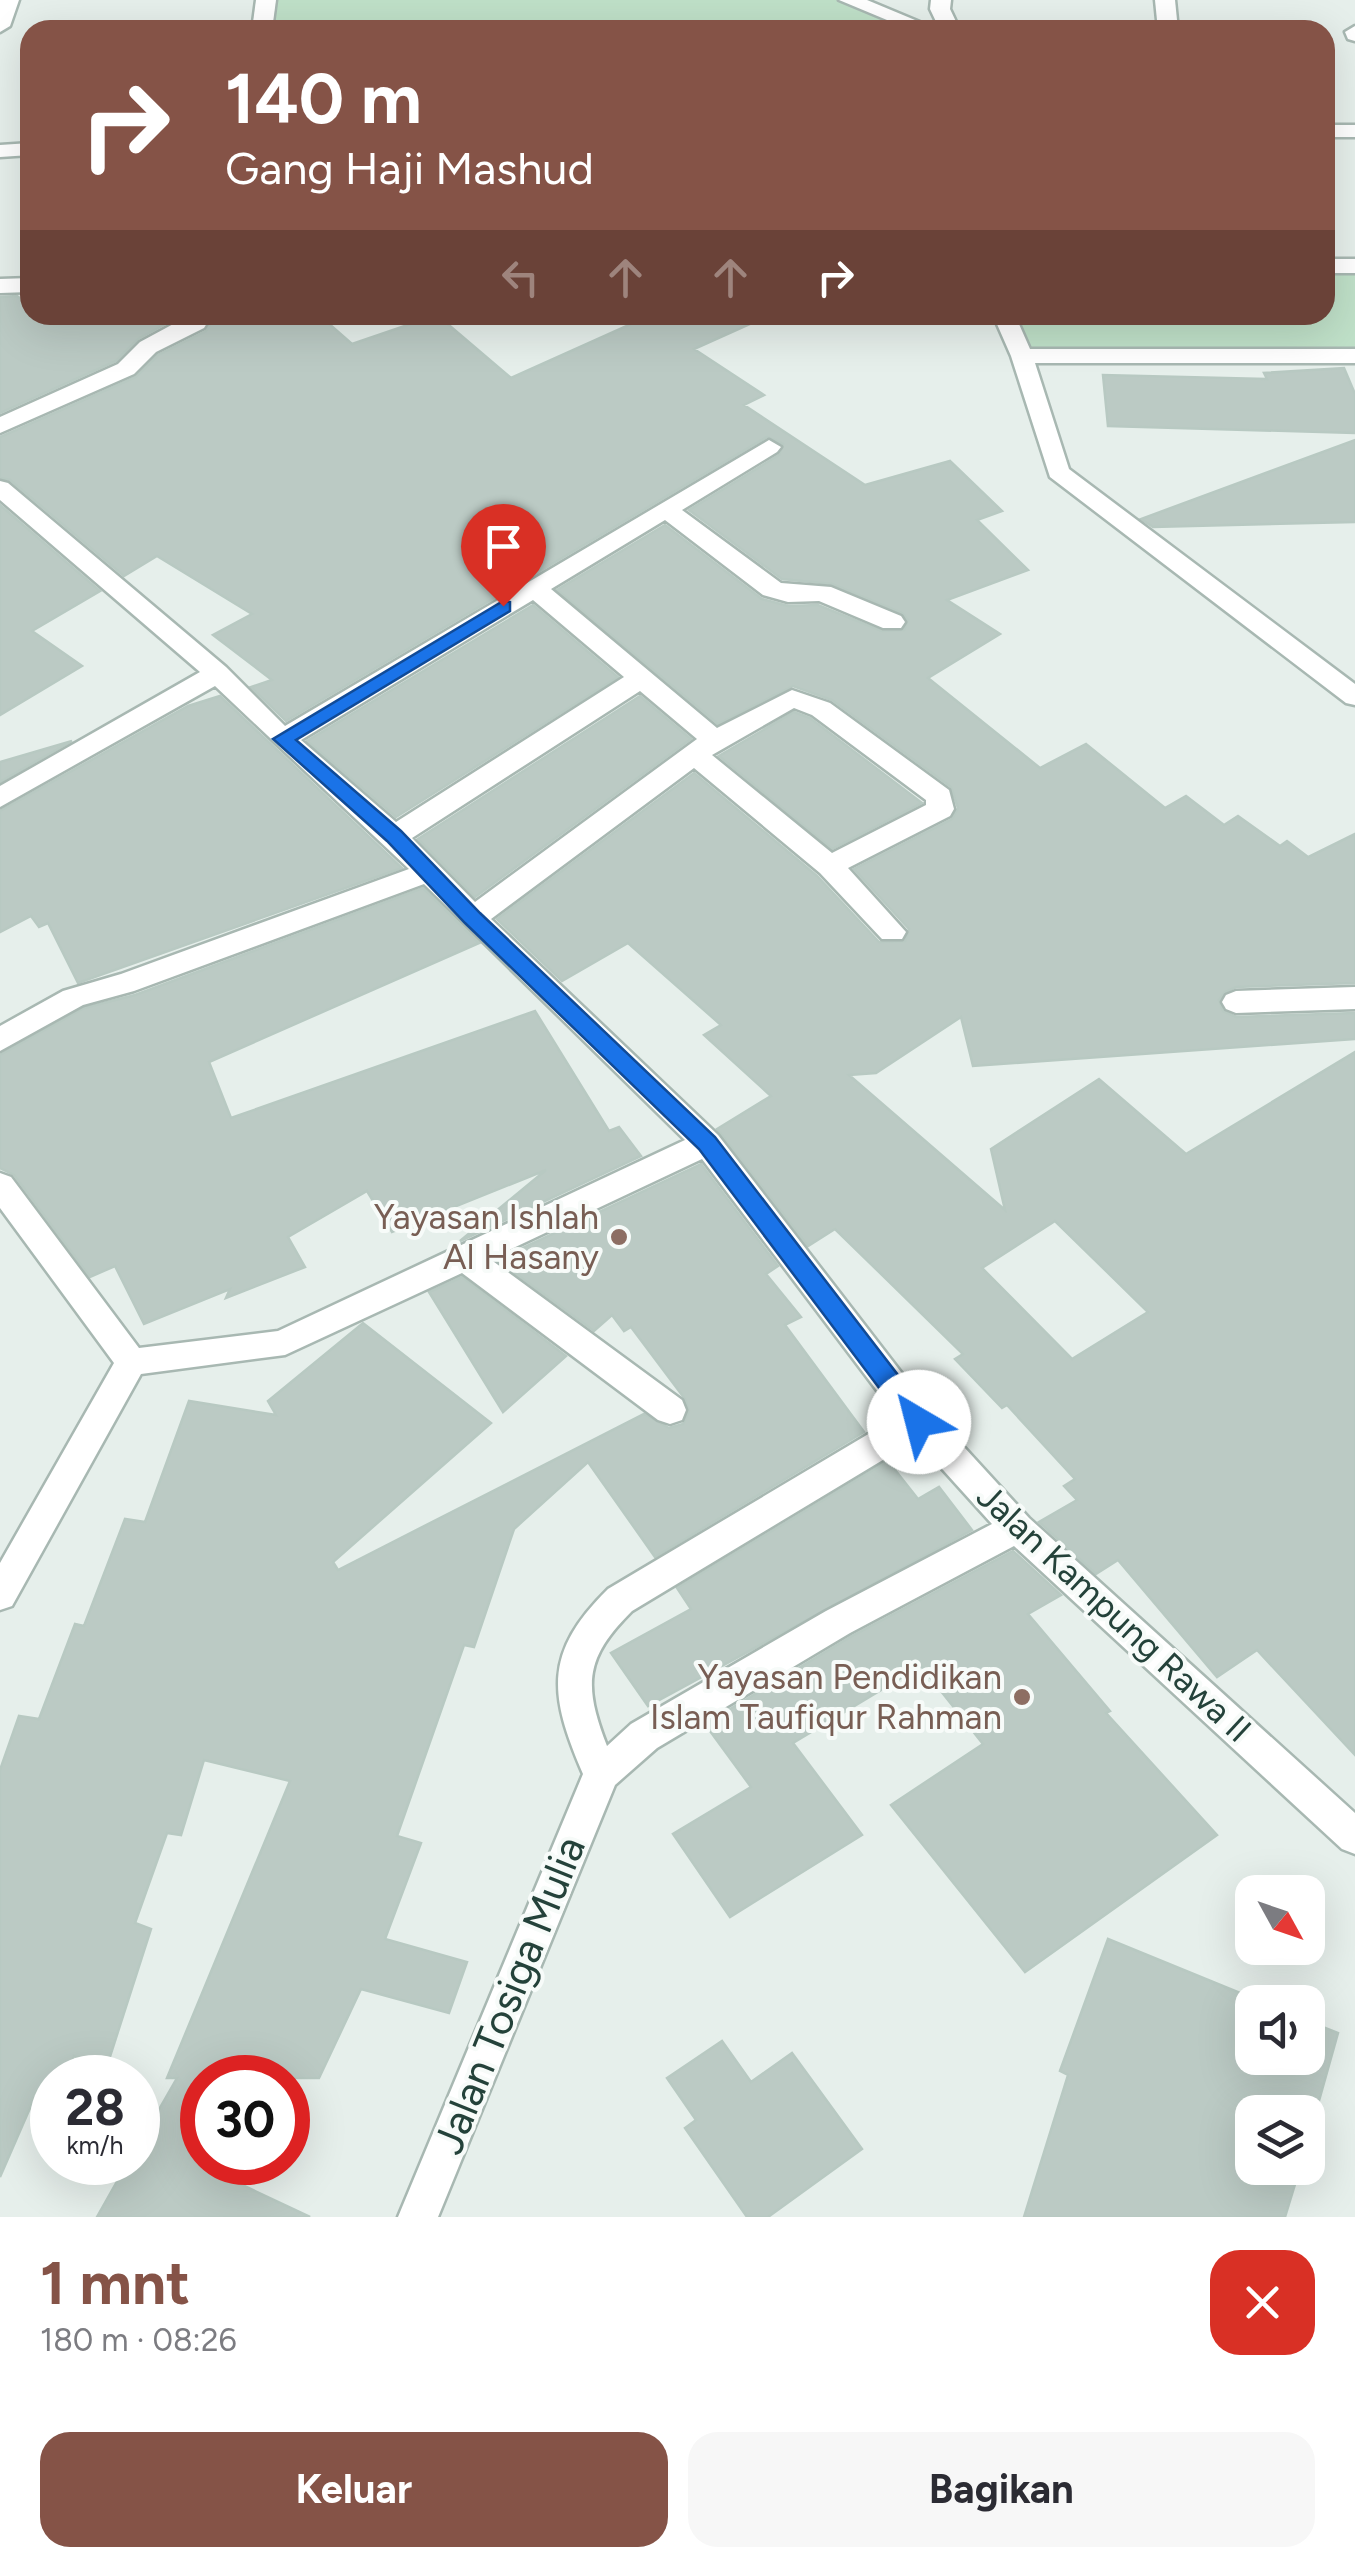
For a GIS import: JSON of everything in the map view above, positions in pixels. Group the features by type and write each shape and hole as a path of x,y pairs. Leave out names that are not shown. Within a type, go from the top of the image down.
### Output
{"street":[{"path":"0,26 9,0"},
{"path":"849,0 902,20"},
{"path":"0,426 126,370 148,347 192,325"},
{"path":"1008,325 1058,472 1355,697"},
{"path":"1022,356 1355,356"},
{"path":"283,739 769,447"},
{"name":"Jalan Kampung Rawa II","path":"0,488 217,673 283,739 394,836 472,918 707,1143 919,1422 1017,1528 1355,1836"},
{"path":"666,509 772,588 788,594 822,593 892,622"},
{"path":"534,588 702,729 703,748 830,866 892,932"},
{"path":"0,798 217,673"},
{"path":"394,836 640,679"},
{"path":"472,918 703,748 792,698 821,710 939,796 940,809 830,866"},
{"path":"0,1040 73,998 124,984 428,872"},
{"path":"1236,1002 1355,998"},
{"path":"131,1362 285,1342 707,1143"},
{"path":"0,1185 131,1362"},
{"path":"465,1258 670,1410"},
{"path":"0,1595 131,1362"},
{"path":"919,1422 620,1600 594,1623 577,1649 572,1678 581,1731 600,1774 644,1736 757,1669 1017,1528"},
{"name":"Jalan Tosiga Mulia","path":"418,2217 600,1774"}],"green space":[{"path":"276,0 863,0 918,20 273,20"},
{"path":"1335,268 1355,269 1355,349 1027,355 1014,325 1335,325"}],"building":[{"path":"0,297 20,298 20,325 164,325 138,339 116,361 0,413"},
{"path":"210,325 330,325 352,344 408,325 449,325 511,378 629,325 748,325 694,349 764,395 744,405 865,485 950,461 1002,511 977,520 1028,570 947,600 1000,634 928,678 1040,768 1086,744 1165,808 1186,796 1224,825 1238,816 1280,846 1287,841 1308,857 1355,834 1355,983 1236,987 1219,1000 1223,1011 1236,1017 1355,1013 1355,1039 973,1066 961,1017 876,1073 849,1075 1005,1210 991,1149 1099,1079 1186,1154 1355,1052 1355,1755 1257,1650 1217,1677 1118,1560 1096,1574 1039,1522 1077,1500 1064,1486 1075,1479 1007,1405 1002,1408 955,1359 963,1354 835,1229 808,1246 717,1129 771,1096 704,1035 721,1025 628,943 562,981 497,919 694,773 817,876 879,942 905,941 909,929 854,869 952,819 958,808 951,787 832,700 793,686 718,724 557,590 665,525 762,599 788,606 818,605 882,631 904,630 908,620 902,613 832,584 782,579 689,510 779,455 783,444 767,437 286,721 251,687 272,680 213,635 252,614 157,556 124,576 10,480 0,478 0,437 136,377 158,355 206,331","holes":["1055,1221 1148,1312 1072,1359 982,1268"]},
{"path":"1344,368 1355,394 1355,433 1108,426 1103,375 1267,379 1264,373"},
{"path":"1355,440 1355,522 1153,527 1141,519"},
{"path":"0,505 100,591 32,631 82,666 0,715"},
{"path":"533,605 618,677 396,817 307,741"},
{"path":"220,696 402,868 78,983 48,923 39,927 31,916 0,932 0,811 188,706"},
{"path":"640,696 691,739 475,897 418,839"},
{"path":"794,712 810,718 922,803 832,849 719,756"},
{"path":"72,741 0,782 0,762"},
{"path":"423,888 479,943 209,1062 231,1118 535,1011 609,1131 619,1127 641,1156 460,1241 546,1170 392,1232 367,1191 288,1237 305,1267 226,1298 230,1289 144,1324 115,1266 90,1277 14,1175 0,1168 0,1055 84,1008 135,995"},
{"path":"701,1164 778,1266 766,1274 801,1317 785,1325 864,1432 655,1557 588,1462 514,1529 474,1647 464,1645 397,1836 421,1843 385,1939 467,1962 449,2013 361,1989 319,2078 310,2078 310,2055 180,2055 180,2185 242,2185 310,2217 97,2217 115,2185 160,2185 160,2108 177,2078 167,2078 290,1781 204,1760 181,1835 167,1833 135,1923 151,1929 110,2055 30,2055 30,2108 0,2177 0,1770 19,1716 39,1719 75,1624 84,1626 125,1519 145,1522 189,1401 276,1415 268,1401 363,1323 491,1423 333,1562 338,1570 644,1414 669,1428 683,1424 689,1411 685,1399 631,1327 624,1331 612,1315 594,1331 497,1260"},
{"path":"462,1277 566,1356 503,1412 429,1292"},
{"path":"888,1461 918,1499 939,1487 972,1530 648,1706 611,1653 691,1609 677,1588"},
{"path":"1013,1551 1061,1595 1028,1614 1110,1711 1106,1713 1217,1835 1025,1972 891,1805 983,1744 921,1666 793,1743 862,1835 730,1917 673,1834 751,1787 705,1724 852,1636"},
{"path":"1108,1939 1235,1991 1235,2075 1325,2075 1325,2028 1338,2033 1321,2095 1235,2095 1235,2185 1295,2185 1285,2217 1024,2217 1068,2075 1060,2071"},
{"path":"722,2041 751,2082 792,2053 862,2149 768,2217 747,2217 685,2128 696,2120 667,2078"}],"place":[{"name":"Yayasan Ishlah Al Hasany","path":"619,1237"},
{"name":"Yayasan Pendidikan Islam Taufiqur Rahman","path":"1022,1697"}],"route":[{"path":"503,606 283,739 394,836 472,918 707,1143 919,1422"}]}
